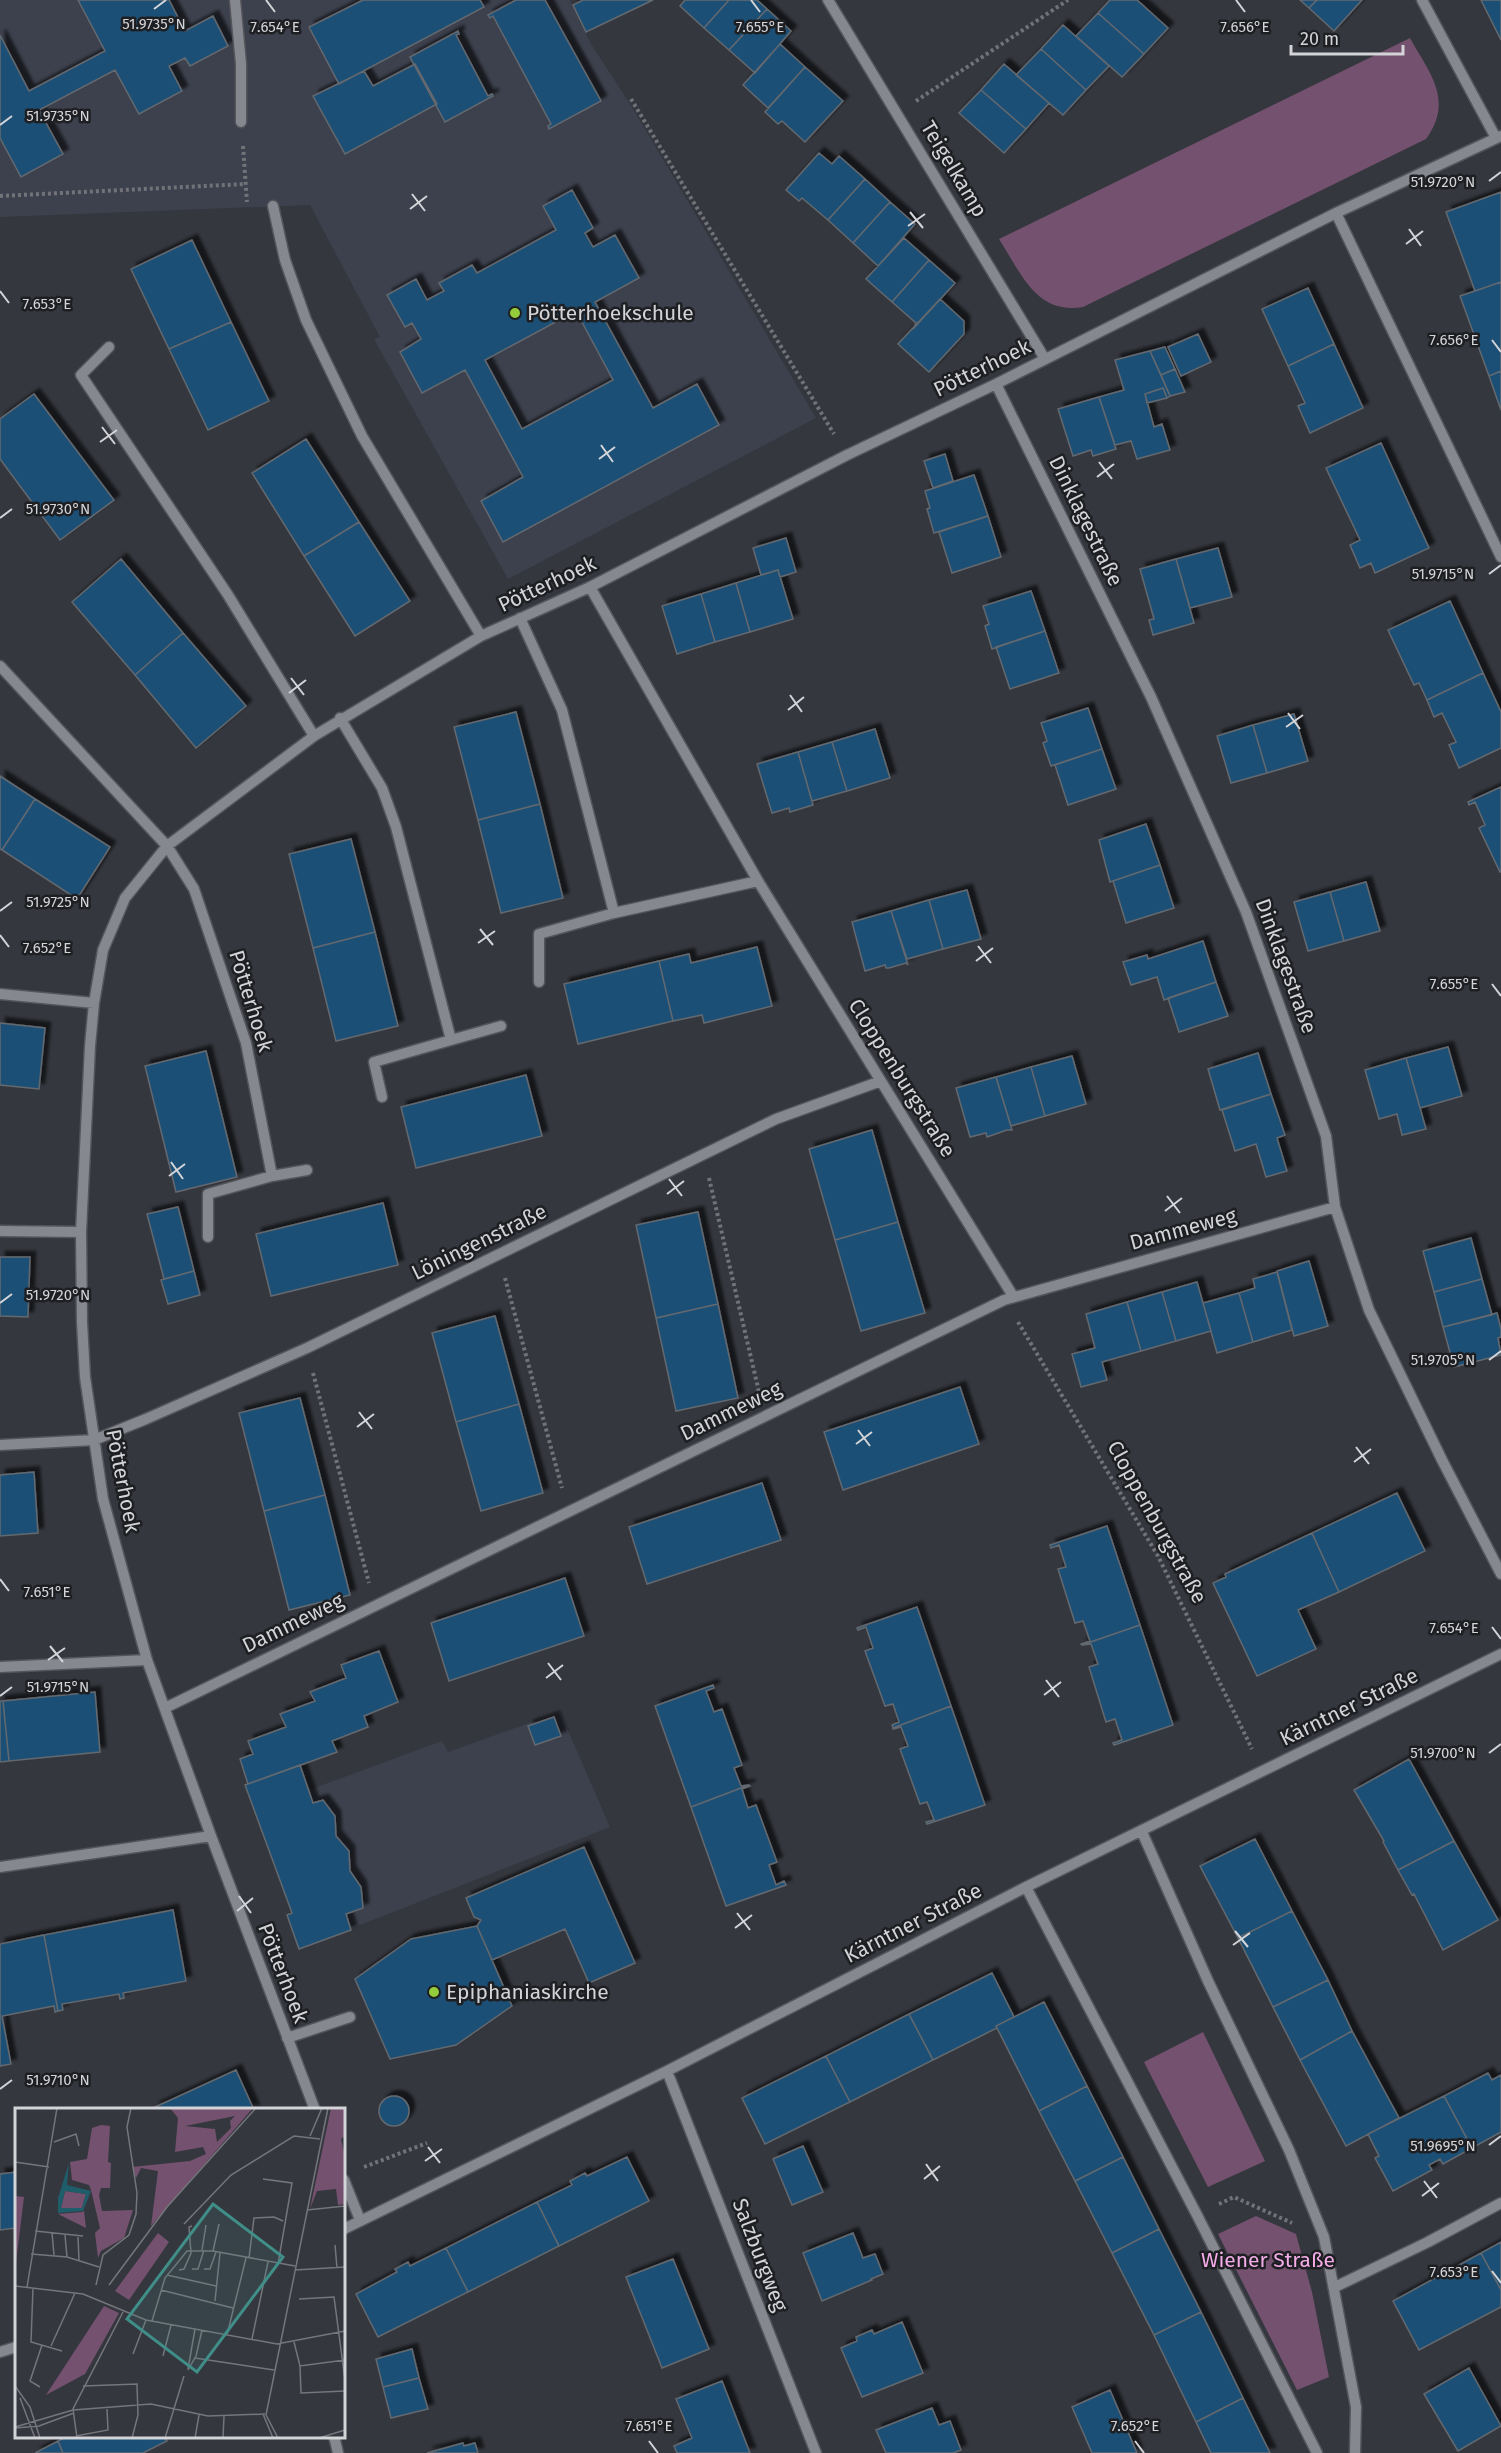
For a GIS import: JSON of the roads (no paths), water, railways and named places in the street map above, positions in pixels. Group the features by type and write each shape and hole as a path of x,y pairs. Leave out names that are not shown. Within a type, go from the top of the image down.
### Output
{"street":[{"path":"235,0 241,64 241,122"},
{"name":"Teigelkamp","path":"828,0 1045,359"},
{"path":"1422,0 1499,137"},
{"name":"Pötterhoek","path":"315,2108 147,1660 103,1499 85,1377 81,1232 94,1003 103,950 125,898 167,846 314,735 481,636 590,587 847,455 996,384 1336,213 1499,137"},
{"name":"Pötterhoek","path":"273,206 285,260 311,331 363,436 481,636"},
{"path":"1336,213 1501,557"},
{"path":"109,347 81,375 228,595 314,735"},
{"name":"Dinklagestraße","path":"996,384 1151,697 1246,912 1326,1136 1335,1207 1369,1310 1501,1574"},
{"name":"Cloppenburgstraße","path":"590,587 758,881 881,1081 1009,1298"},
{"path":"520,618 562,710 614,913"},
{"name":"Pötterhoek","path":"0,666 167,846 194,889 246,1042 272,1176"},
{"path":"340,718 382,788 396,827 451,1040"},
{"path":"539,982 539,934 614,913 758,881"},
{"path":"0,994 94,1003"},
{"path":"382,1097 374,1062 501,1026"},
{"name":"Löningenstraße","path":"0,1446 94,1440 307,1348 776,1119 881,1081"},
{"path":"208,1237 208,1194 272,1176 307,1170"},
{"name":"Dammeweg","path":"165,1708 374,1604 1009,1298 1335,1207"},
{"path":"0,1231 81,1232"},
{"name":"Kärntner Straße","path":"345,2228 667,2071 1026,1887 1501,1654"},
{"path":"0,1667 147,1660"},
{"path":"1142,1832 1208,1981 1289,2150 1324,2237 1356,2407 1355,2453"},
{"path":"0,1867 211,1836"},
{"path":"1026,1887 1197,2215 1317,2453"},
{"path":"287,2038 350,2017"},
{"name":"Salzburgweg","path":"667,2071 816,2453"},
{"path":"345,2182 360,2220"},
{"path":"1335,2287 1501,2203"},
{"path":"0,2352 15,2347"},
{"path":"334,2438 338,2453"}],"place":[{"name":"Pötterhoekschule","path":"515,313"},
{"name":"Epiphaniaskirche","path":"434,1992"}],"park label":[{"name":"Wiener Straße","path":"1268,2260"}]}
